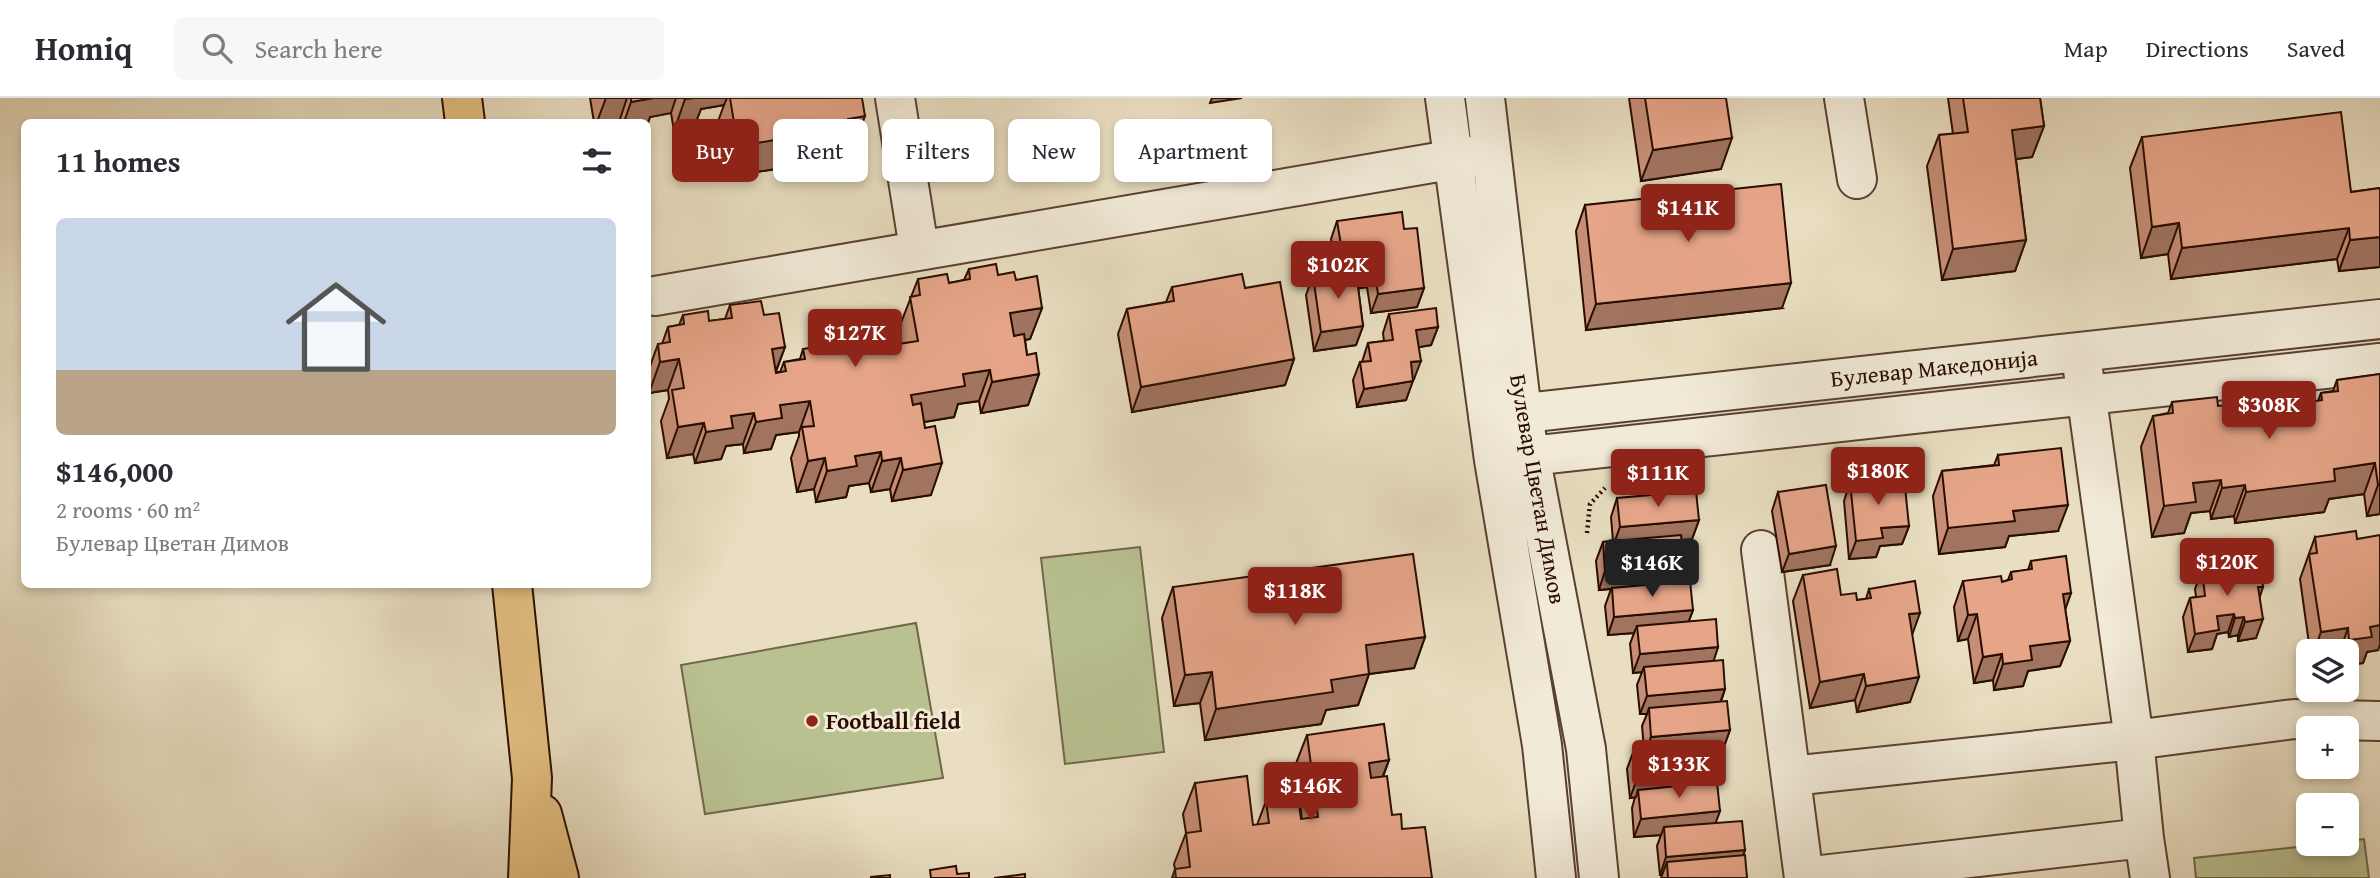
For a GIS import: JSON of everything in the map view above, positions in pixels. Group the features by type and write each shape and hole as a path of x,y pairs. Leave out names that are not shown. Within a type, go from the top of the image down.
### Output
{"main road":[{"path":"462,98 465,119"},
{"path":"512,588 532,778 527,878"},
{"path":"532,778 559,878"}],"street":[{"path":"895,98 919,249"},
{"name":"Булевар Цветан Димов","path":"1446,98 1454,159 1512,458 1556,878"},
{"name":"Булевар Цветан Димов","path":"1485,98 1491,153 1505,415"},
{"path":"1844,98 1857,179"},
{"path":"656,296 1491,153"},
{"name":"Булевар Македонија","path":"1505,415 2380,319"},
{"path":"2081,352 2150,878"},
{"name":"Булевар Македонија","path":"1512,458 2380,363"},
{"name":"Булевар Цветан Димов","path":"1512,458 1586,750 1599,878"},
{"path":"1761,550 1804,878 2144,838"},
{"path":"1791,776 2134,740 2294,719 2380,721"}],"path":[{"path":"1585,544 1590,504 1603,489 1612,485"}],"green space":[{"path":"1140,547 1164,752 1065,764 1041,558"},
{"name":"Football field","path":"916,623 943,778 705,814 681,665"},
{"path":"2364,839 2369,878 2196,878 2194,858 2296,847 2296,856 2359,856 2359,840"}],"building":[{"path":"631,98 654,98 631,102"},
{"path":"730,98 862,98 865,116 848,119 773,119 773,140 759,143 759,119 733,119"},
{"path":"1645,98 1726,98 1732,138 1653,150"},
{"path":"1963,98 2040,98 2044,126 2012,130 2026,240 1953,249 1939,135 1968,132"},
{"path":"2341,112 2351,192 2380,188 2380,237 2350,240 2349,228 2182,248 2179,223 2152,227 2142,137"},
{"path":"1781,184 1791,283 1596,304 1585,205"},
{"path":"1402,212 1404,229 1417,228 1424,288 1378,294 1374,268 1362,270 1359,250 1342,251 1337,221"},
{"path":"996,264 998,275 1014,272 1016,280 1037,276 1042,308 1010,313 1014,336 1024,334 1027,355 1036,353 1039,374 992,382 990,370 963,374 965,386 911,395 913,405 921,403 925,428 935,426 942,463 903,470 901,458 882,461 881,452 855,456 857,466 827,471 825,458 808,461 802,427 814,426 810,401 780,405 782,418 756,422 754,413 731,416 733,428 706,432 704,423 678,427 672,390 684,388 679,359 660,362 658,344 670,342 668,327 684,324 683,315 708,311 709,321 732,318 730,305 761,301 764,315 779,313 785,347 772,349 776,373 786,371 784,362 805,359 803,349 839,343 841,353 853,352 852,341 890,334 892,345 918,341 910,297 920,295 918,279 947,274 949,283 970,279 969,269"},
{"path":"1356,271 1363,326 1321,332 1313,276"},
{"path":"1242,274 1245,288 1280,282 1294,359 1141,387 1127,309 1174,301 1172,287"},
{"path":"1436,308 1438,327 1416,330 1421,361 1411,362 1413,381 1364,389 1360,362 1371,361 1368,343 1393,340 1389,314"},
{"path":"2380,374 2380,484 2378,485 2375,463 2334,469 2335,481 2246,492 2245,485 2222,488 2221,480 2193,483 2196,502 2164,506 2153,416 2173,413 2172,402 2217,397 2218,406 2235,404 2237,414 2257,412 2255,400 2302,394 2304,403 2322,400 2321,393 2338,391 2337,380"},
{"path":"2061,448 2068,505 2013,511 2015,521 1948,528 1942,471 1999,465 1998,455"},
{"path":"1904,477 1909,526 1881,528 1883,538 1856,541 1850,482"},
{"path":"1826,485 1836,546 1789,554 1778,492"},
{"path":"1696,491 1699,520 1620,527 1617,498"},
{"path":"2356,531 2357,539 2380,535 2380,625 2370,627 2372,637 2349,639 2348,628 2321,632 2309,554 2317,553 2315,537"},
{"path":"1681,535 1684,564 1605,571 1603,542"},
{"path":"1413,554 1425,637 1366,645 1369,674 1331,680 1333,692 1216,709 1212,672 1185,675 1173,587"},
{"path":"2066,556 2071,593 2063,594 2070,641 2030,646 2032,660 2003,664 2002,654 1983,657 1977,614 1968,615 1963,581 2001,576 2002,582 2012,579 2011,572 2032,569 2031,561"},
{"path":"2223,567 2224,572 2230,571 2230,576 2241,575 2240,571 2261,568 2263,587 2258,587 2263,619 2245,622 2244,617 2235,618 2234,614 2217,616 2219,630 2195,634 2190,598 2205,596 2202,571"},
{"path":"1837,569 1841,595 1856,593 1857,600 1871,598 1869,589 1915,581 1920,613 1909,614 1919,677 1866,686 1864,674 1820,682 1803,575"},
{"path":"1690,581 1693,610 1614,617 1612,588"},
{"path":"1716,619 1718,647 1640,654 1637,626"},
{"path":"1723,660 1725,689 1647,696 1644,667"},
{"path":"1727,701 1730,730 1651,737 1649,708"},
{"path":"1384,724 1389,760 1369,763 1371,778 1387,776 1392,815 1401,814 1402,829 1425,827 1432,878 1176,878 1175,869 1190,867 1186,833 1201,831 1195,783 1247,776 1253,825 1269,823 1266,801 1298,797 1301,819 1318,817 1307,735"},
{"path":"1713,743 1715,772 1637,779 1634,750"},
{"path":"1717,782 1720,811 1641,819 1638,790"},
{"path":"1742,821 1745,850 1666,857 1664,827"},
{"path":"1745,855 1747,878 1668,878 1667,862"},
{"path":"956,866 957,874 969,873 969,878 931,878 930,870"},
{"path":"1025,874 1025,878 994,878"},
{"path":"890,875 890,878 871,878 871,877"}],"place":[{"name":"Football field","path":"812,721"}]}
